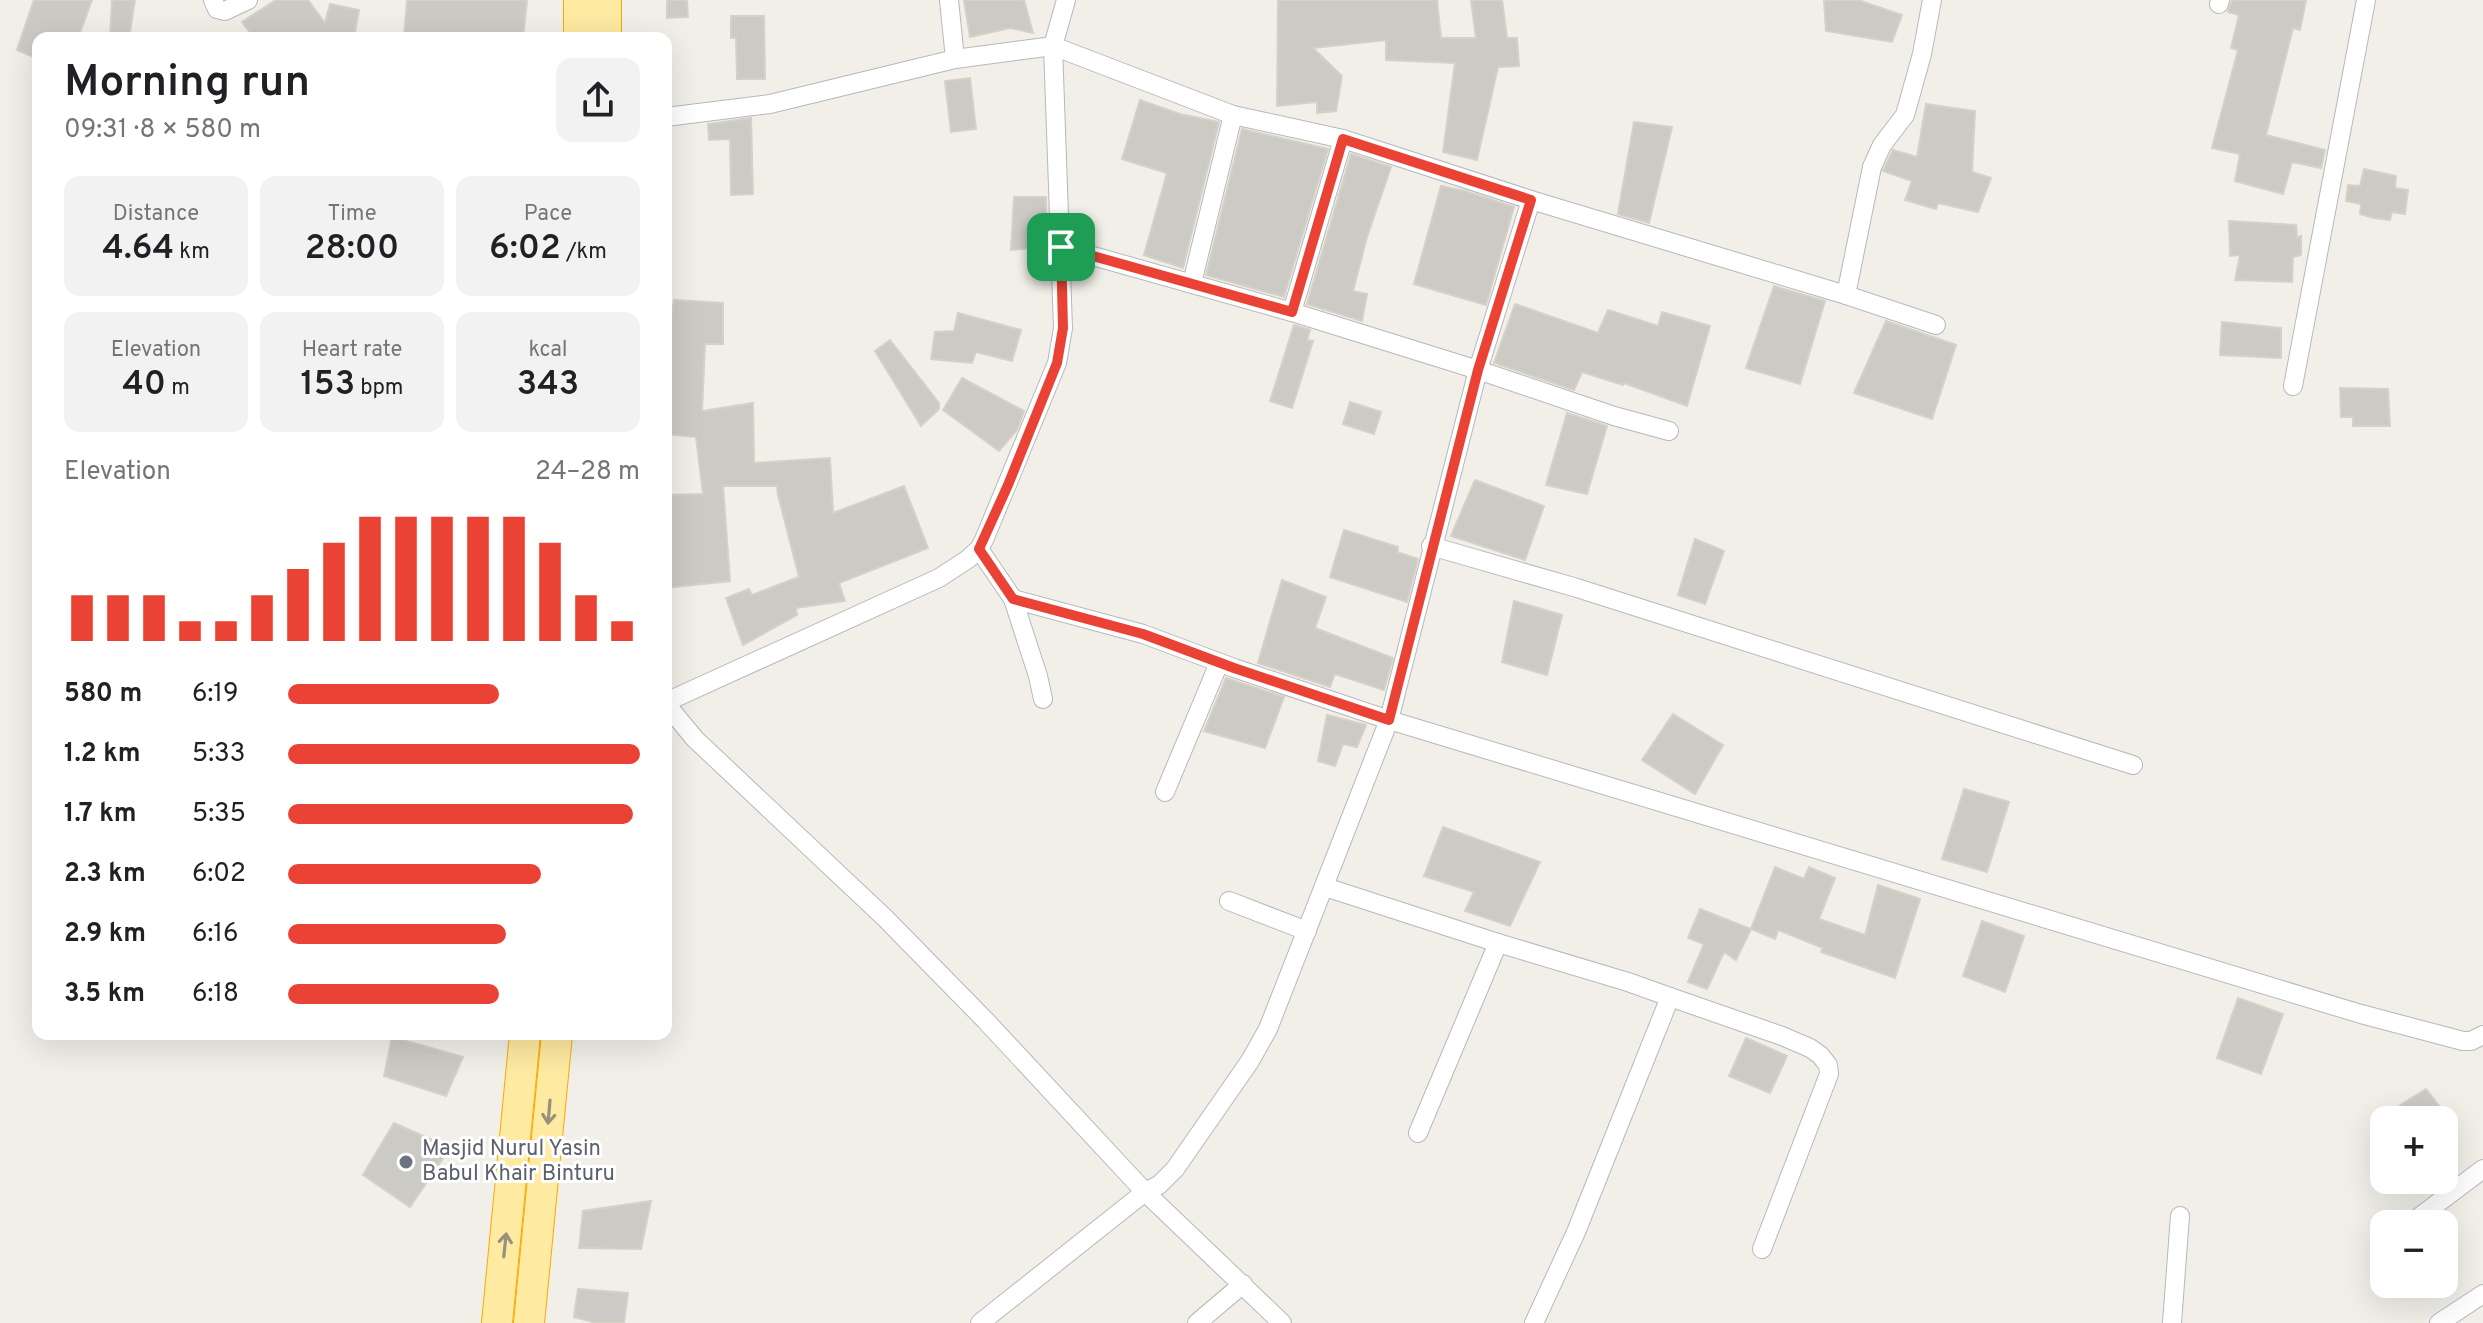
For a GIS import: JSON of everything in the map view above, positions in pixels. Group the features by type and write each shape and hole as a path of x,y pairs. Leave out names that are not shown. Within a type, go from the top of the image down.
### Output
{"highway":[{"path":"579,0 579,32"},
{"path":"606,0 606,32"},
{"path":"497,1323 524,1040"},
{"path":"529,1323 556,1040"}],"street":[{"path":"213,0 217,9 225,11 248,0"},
{"path":"949,0 955,59"},
{"path":"672,700 939,578 979,549 1057,363 1063,328 1053,46 1066,0"},
{"path":"1846,295 1872,167 1882,145 1905,115 1922,54 1932,0"},
{"path":"2293,386 2366,0"},
{"path":"672,116 770,104 955,59 1053,46 1233,115 1343,139 1936,325"},
{"path":"1192,283 1233,115"},
{"path":"1292,312 1343,139"},
{"path":"980,1323 1145,1192 1159,1185 1175,1169 1250,1061 1268,1029 1389,720 1478,370 1531,200"},
{"path":"1061,247 1292,312 1669,431"},
{"path":"1431,546 1577,588 2133,765"},
{"path":"979,549 1013,599 1043,699"},
{"path":"1013,599 1143,634 1389,720 2361,1014 2463,1041 2483,1035"},
{"path":"1165,792 1219,663"},
{"path":"672,710 695,739 885,918 1145,1192 1282,1323"},
{"path":"1325,887 1616,978 1796,1042 1820,1055 1828,1065 1829,1074 1762,1249"},
{"path":"1229,901 1307,931"},
{"path":"1418,1133 1498,943"},
{"path":"1534,1323 1576,1232 1670,997"},
{"path":"2429,1210 2483,1169"},
{"path":"2172,1323 2180,1216"},
{"path":"1197,1323 1243,1284"},
{"path":"2439,1323 2483,1294"}],"building":[{"path":"34,0 92,0 80,32 32,32 32,56 17,50"},
{"path":"112,0 135,0 130,32 110,32"},
{"path":"276,0 308,0 325,23 330,4 359,10 355,32 250,32 242,22"},
{"path":"407,0 527,0 524,32 404,32"},
{"path":"667,0 687,0 688,17 667,18"},
{"path":"964,0 1024,0 1033,33 1010,28 970,37"},
{"path":"1278,0 1437,0 1441,38 1476,38 1471,0 1502,0 1507,38 1517,38 1519,66 1498,67 1477,160 1443,152 1455,63 1386,60 1386,40 1313,48 1342,76 1336,111 1317,113 1317,102 1277,106"},
{"path":"1824,0 1858,0 1902,15 1892,42 1826,31"},
{"path":"2232,0 2306,0 2300,30 2293,28 2266,135 2325,150 2321,168 2292,162 2283,194 2235,181 2240,154 2212,148 2238,50 2231,48 2239,15 2228,12"},
{"path":"731,16 764,16 765,79 737,79 736,38 731,38"},
{"path":"970,78 976,129 951,132 945,81"},
{"path":"1140,100 1180,114 1219,122 1183,268 1144,255 1167,173 1122,159"},
{"path":"1926,104 1975,111 1972,172 1991,178 1978,212 1938,203 1936,209 1905,200 1912,181 1883,171 1893,150 1917,157"},
{"path":"751,118 753,194 731,195 730,139 709,140 708,124"},
{"path":"1634,122 1672,127 1649,223 1618,214"},
{"path":"1242,129 1328,149 1284,297 1206,275"},
{"path":"1351,154 1391,167 1367,237 1353,291 1367,294 1362,321 1307,304"},
{"path":"2364,169 2396,176 2395,188 2408,190 2405,214 2392,212 2390,220 2374,218 2360,214 2361,204 2346,201 2348,185 2360,186"},
{"path":"1441,186 1514,207 1486,305 1414,284"},
{"path":"1014,197 1046,197 1046,247 1011,250"},
{"path":"2229,221 2296,225 2297,238 2301,236 2301,255 2293,257 2292,282 2235,280 2240,255 2230,256"},
{"path":"1774,286 1825,301 1800,384 1746,368"},
{"path":"674,300 723,303 723,344 705,344 702,411 753,403 754,463 830,458 833,513 904,486 928,548 839,583 845,601 796,608 797,615 743,645 726,598 749,589 752,595 799,577 777,486 723,486 730,581 672,587 672,495 703,494 696,437 672,435"},
{"path":"1515,304 1598,333 1608,310 1658,326 1662,312 1710,326 1687,406 1624,383 1582,372 1574,390 1494,363"},
{"path":"958,313 1021,330 1012,361 976,352 972,363 931,359 935,332 954,331"},
{"path":"1886,321 1956,345 1932,419 1854,393"},
{"path":"2222,322 2281,328 2281,358 2220,355"},
{"path":"1294,325 1310,330 1307,340 1313,341 1292,408 1270,401"},
{"path":"890,340 939,403 939,409 921,426 875,351"},
{"path":"962,378 1024,411 1017,430 999,451 943,410"},
{"path":"2340,388 2388,389 2390,426 2353,426 2353,417 2341,417"},
{"path":"1350,402 1381,412 1374,434 1343,424"},
{"path":"1567,413 1607,426 1587,494 1546,485"},
{"path":"1475,480 1544,506 1525,560 1451,536"},
{"path":"1344,530 1398,547 1397,552 1418,559 1407,602 1330,577"},
{"path":"1695,539 1724,551 1705,604 1678,595"},
{"path":"1282,580 1326,597 1315,628 1393,658 1384,690 1335,674 1330,687 1258,663"},
{"path":"1514,601 1562,615 1547,675 1502,662"},
{"path":"1226,678 1284,697 1265,748 1204,731"},
{"path":"1673,714 1723,745 1695,794 1642,760"},
{"path":"1327,715 1366,725 1357,747 1343,744 1335,766 1318,761"},
{"path":"1964,789 2009,802 1987,872 1942,859"},
{"path":"1443,827 1540,862 1510,926 1465,911 1474,892 1424,876"},
{"path":"1775,867 1804,879 1809,867 1835,878 1819,919 1865,935 1878,885 1920,899 1895,978 1821,952 1823,948 1778,930 1775,939 1751,929"},
{"path":"1700,909 1751,929 1736,960 1724,952 1707,989 1688,982 1704,944 1688,938"},
{"path":"1982,921 2024,936 2005,992 1963,976"},
{"path":"2238,998 2283,1014 2261,1074 2217,1058"},
{"path":"1746,1038 1787,1056 1770,1093 1729,1076"},
{"path":"391,1040 403,1040 463,1057 446,1096 384,1076"},
{"path":"2426,1089 2439,1106 2399,1106"},
{"name":"Masjid Nurul Yasin Babul Khair Binturu","path":"394,1123 450,1148 410,1207 363,1175"},
{"path":"651,1201 641,1249 579,1248 583,1211"},
{"path":"578,1289 628,1293 624,1323 596,1323 574,1317"}],"place":[{"name":"Masjid Nurul Yasin Babul Khair Binturu","path":"406,1162"}],"route":[{"path":"1343,139 1531,200 1478,370 1389,720 1143,634 1013,599 979,549 1057,363 1063,328 1061,247 1292,312 1343,139"}]}
